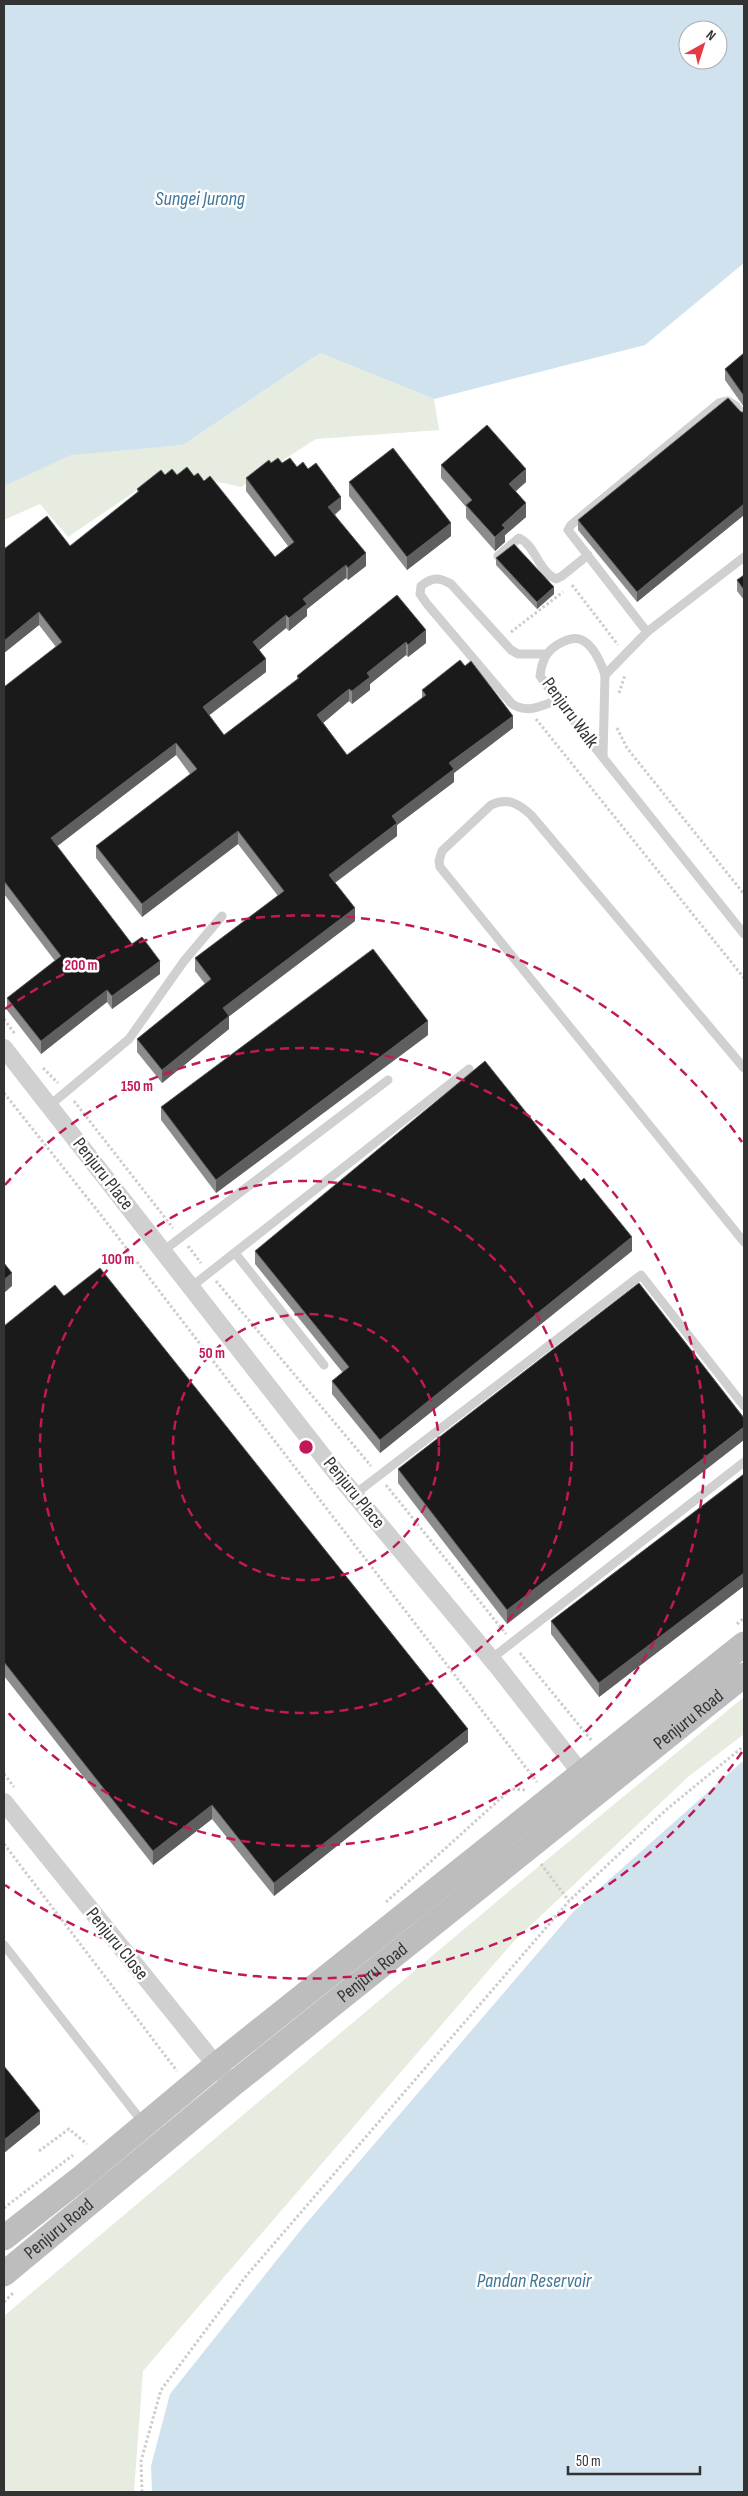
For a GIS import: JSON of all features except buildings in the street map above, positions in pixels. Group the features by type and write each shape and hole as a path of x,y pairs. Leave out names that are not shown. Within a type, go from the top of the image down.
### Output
{"main road":[{"name":"Penjuru Road","path":"4,2274 152,2134 216,2066 549,1799 589,1782 603,1756 744,1644"},
{"name":"Penjuru Road","path":"4,2238 82,2178 232,2085 589,1782 744,1675"}],"street":[{"name":"Penjuru Place","path":"4,1048 355,1494 491,1659 589,1782"},
{"name":"Penjuru Close","path":"4,1802 232,2085"}],"lane":[{"path":"647,632 568,530 571,524 719,403 728,401 736,406 744,417"},
{"path":"498,556 519,538 526,543 547,575 556,578 562,576 588,555"},
{"path":"605,675 647,632 744,557"},
{"path":"547,654 518,654 511,650 451,584 440,578 434,578 421,586 420,594 427,604 502,695 521,710 529,710 557,700"},
{"name":"Penjuru Walk","path":"603,757 605,675 601,662 582,640 572,638 554,647 547,654 540,676 557,700 744,934"},
{"path":"744,1068 531,815 519,804 500,801 491,805 442,852 439,861 440,867 744,1242"},
{"path":"49,1106 129,1039 184,961 222,916"},
{"path":"191,1287 469,1068"},
{"path":"163,1251 388,1080"},
{"path":"235,1253 324,1365"},
{"path":"355,1494 641,1275 744,1406"},
{"path":"491,1659 744,1462"},
{"path":"4,1945 152,2134"}],"path":[{"path":"502,639 572,585 625,654 629,662 617,697"},
{"path":"529,710 744,978"},
{"path":"616,720 616,728 627,748 744,894"},
{"path":"4,1018 20,1041"},
{"path":"39,1063 66,1092 180,1237 379,1476 603,1756"},
{"path":"4,1093 103,1218 549,1799"},
{"path":"142,2492 141,2461 161,2390 247,2274 569,1902 667,1810 744,1746"},
{"path":"4,1844 177,2070"},
{"path":"552,1879 569,1902"},
{"path":"39,2151 69,2129 87,2144"}],"shaded area":[{"path":"320,353 434,399 439,430 316,439 241,487 187,475 152,480 68,537 40,504 4,520 4,486 71,454 183,445"},
{"path":"744,1697 744,1734 688,1777 513,1942 143,2371 134,2492 4,2492 4,2316 520,1882"}],"water":[{"name":"Sungei Jurong","path":"4,4 744,4 744,263 645,345 434,399 320,353 183,445 71,455 4,486"},
{"name":"Pandan Reservoir","path":"744,1760 744,2492 152,2492 151,2466 170,2394 304,2226 573,1912"}]}
